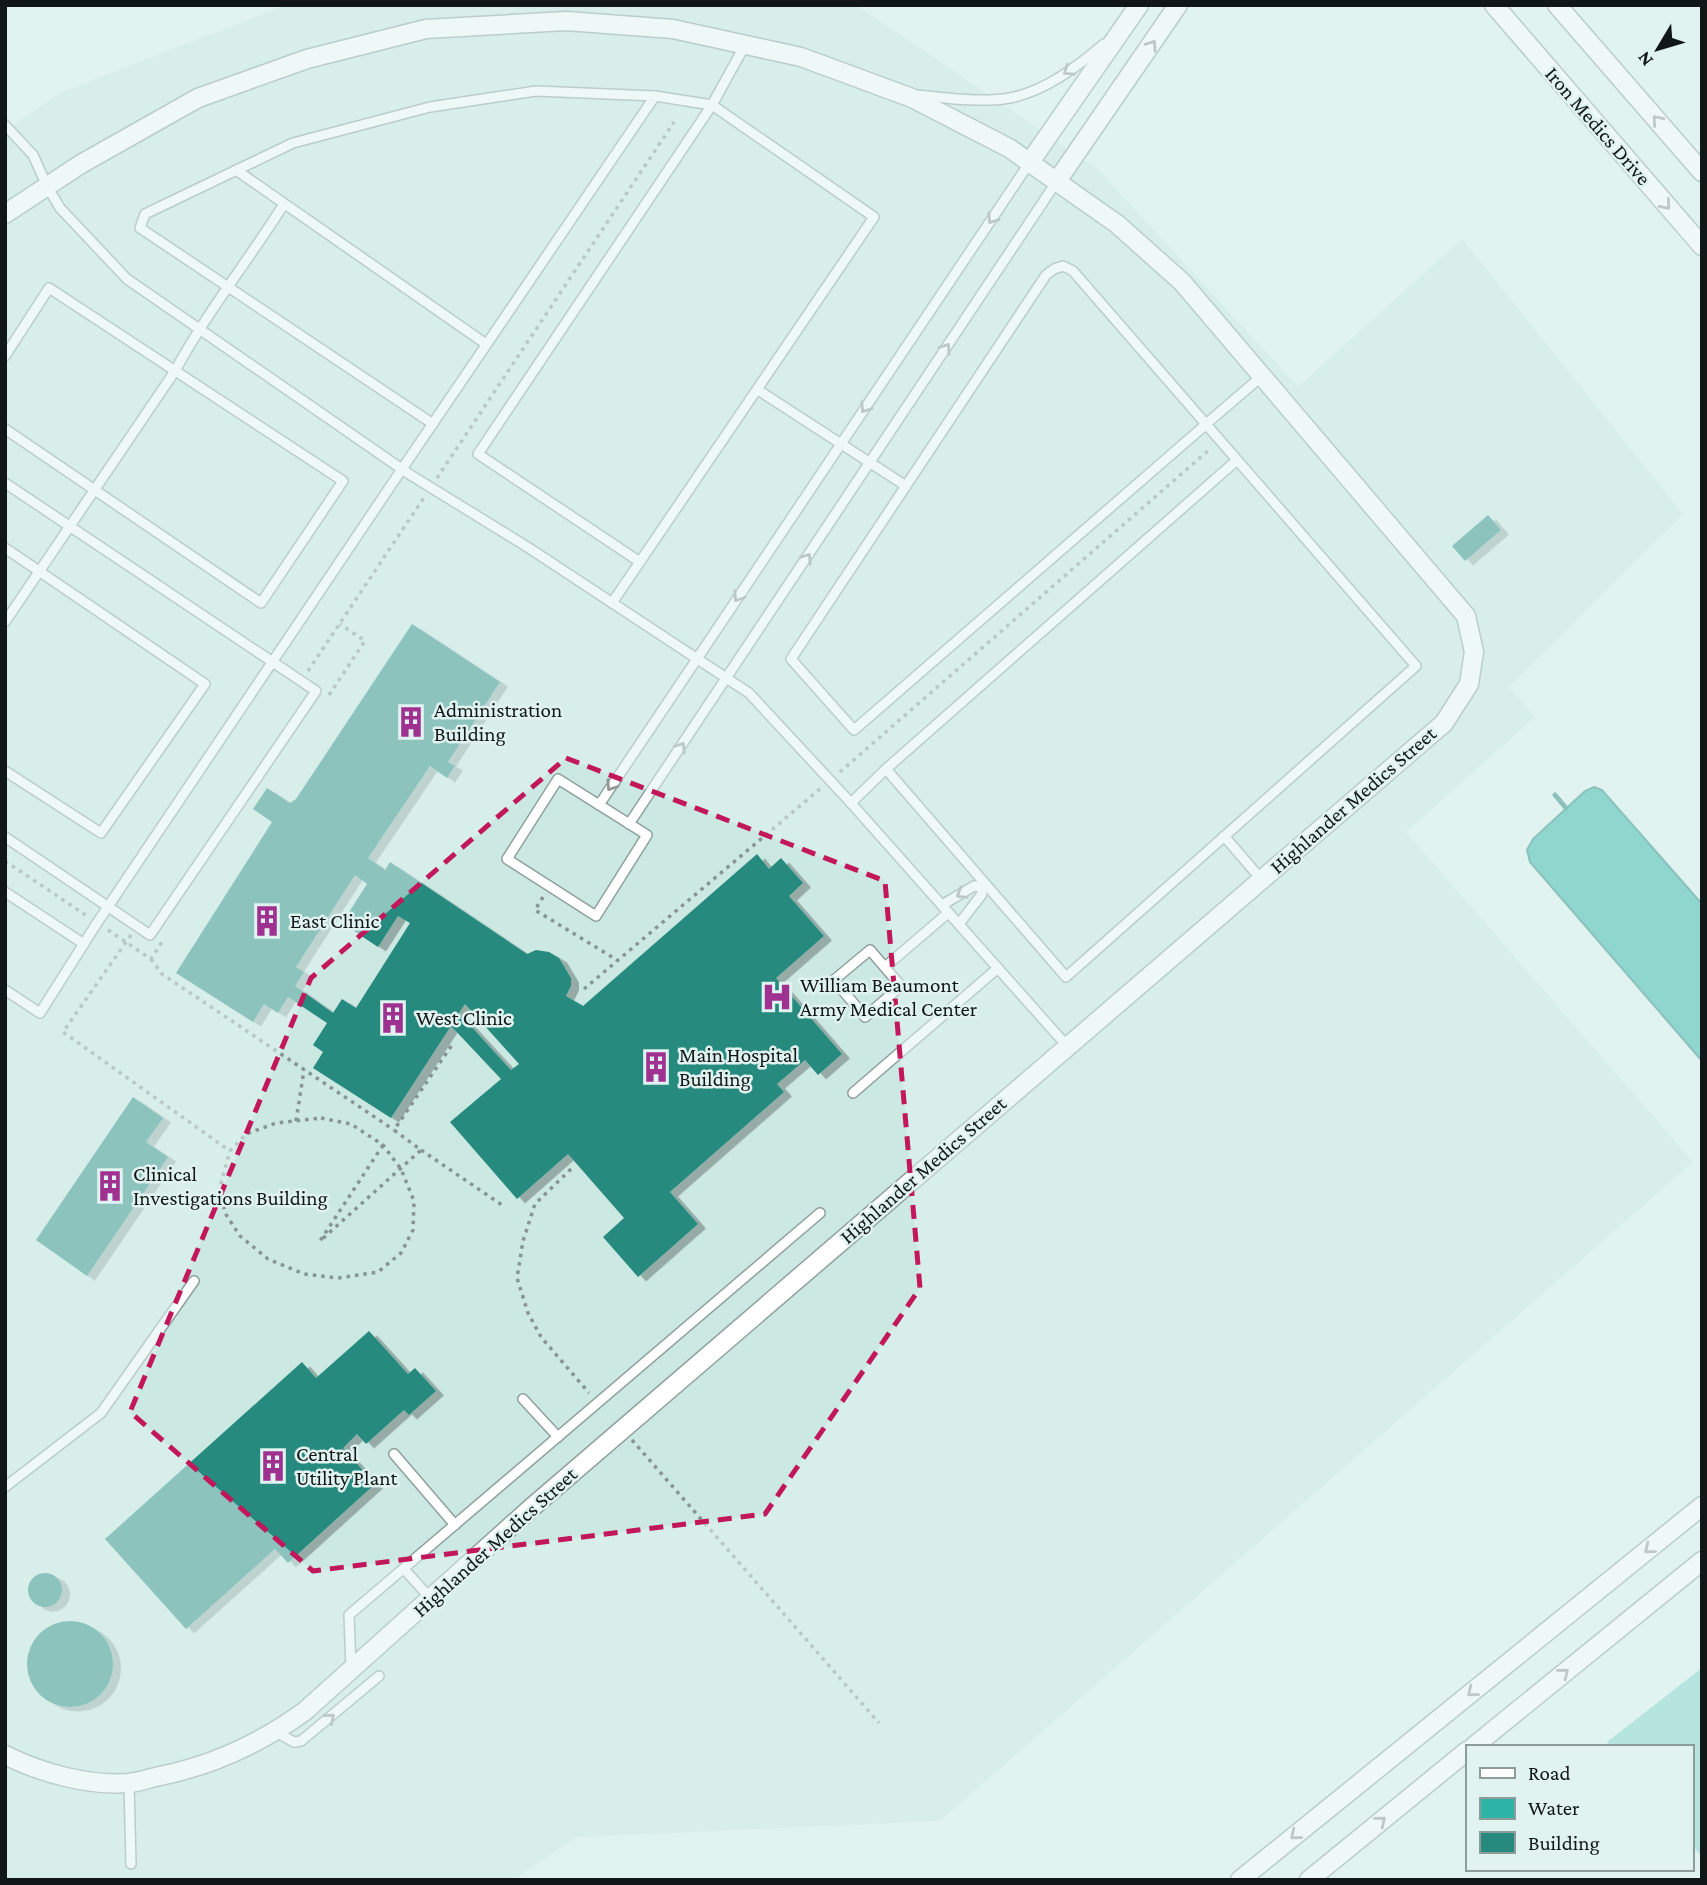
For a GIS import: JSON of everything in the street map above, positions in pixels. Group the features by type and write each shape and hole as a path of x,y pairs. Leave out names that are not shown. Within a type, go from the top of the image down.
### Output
{"street":[{"path":"1030,162 1139,5"},
{"path":"1057,181 1178,5"},
{"name":"Iron Medics Drive","path":"1494,5 1702,246"},
{"path":"1557,5 1702,172"},
{"name":"Highlander Medics Street","path":"5,214 81,164 198,98 307,59 426,29 566,21 673,29 801,57 899,93 1009,148 1116,224 1182,282 1466,616 1474,652 1469,684 1444,723 623,1430 305,1711 276,1732 246,1748 193,1769 129,1783 86,1781 27,1766 5,1755"},
{"path":"1240,1880 1702,1506"},
{"path":"1475,1745 1702,1560"},
{"path":"1310,1880 1466,1752"}],"lane":[{"path":"899,93 977,100 1011,97 1052,82 1087,59 1122,30"},
{"path":"640,562 478,454 712,105 745,45"},
{"path":"433,424 140,228 145,214 293,143 430,107 536,91 654,96 712,105 874,217 612,603"},
{"path":"5,990 40,1013 273,661 654,96"},
{"path":"5,125 33,155 60,208 127,279 430,488 529,548 749,693 851,803 1067,1046"},
{"path":"599,805 1030,162"},
{"path":"236,170 486,344"},
{"path":"629,824 1057,181"},
{"path":"5,622 175,371 198,328 284,204"},
{"path":"886,769 984,886 1066,977 1416,666 1206,424 1073,271 1063,266 1046,275 791,659 854,730 1206,424 1262,376"},
{"path":"5,356 49,288 344,481 261,603 5,429"},
{"path":"758,390 906,486"},
{"path":"851,803 886,769 1237,460"},
{"path":"5,482 316,691 150,935 5,837"},
{"path":"5,548 205,684 101,833 5,771"},
{"path":"558,779 629,824 646,835 596,916 507,859 558,779"},
{"path":"1224,836 1261,879"},
{"path":"885,967 945,909 974,886 984,886"},
{"path":"959,924 982,894 984,886"},
{"path":"5,892 84,944"},
{"path":"870,950 885,967 901,986 865,1017 834,980 870,950"},
{"path":"853,1093 998,968"},
{"path":"351,1670 349,1615 820,1213"},
{"path":"5,1487 101,1413 194,1281"},
{"path":"523,1399 558,1437"},
{"path":"394,1454 455,1525"},
{"path":"404,1569 431,1599"},
{"path":"276,1732 294,1742 301,1741 379,1676"},
{"path":"129,1783 131,1864"}],"path":[{"path":"302,681 674,122"},
{"path":"584,989 830,780 1210,449"},
{"path":"549,886 535,910 617,960"},
{"path":"137,926 64,1032 230,1151"},
{"path":"151,959 162,974 502,1205"},
{"path":"394,1130 454,1042"},
{"path":"296,1121 304,1070"},
{"path":"321,1118 351,1124 383,1145 401,1169 414,1201 413,1230 401,1253 378,1272 338,1278 304,1274 268,1259 240,1236 225,1213 220,1187 230,1151 246,1134 276,1123 321,1118"},
{"path":"383,1145 320,1241 421,1150"},
{"path":"571,1169 535,1203 523,1241 517,1278 528,1313 541,1337 598,1403"},
{"path":"623,1430 879,1723"}],"highlighted area":[{"path":"566,758 885,881 920,1288 765,1514 313,1571 130,1412 311,978"}],"shaded area":[{"name":"William Beaumont Army Medical Center","path":"286,5 856,5 1098,169 1298,387 1462,239 1683,514 1509,687 1535,717 1406,832 1693,1162 940,1821 577,1837 513,1880 5,1880 5,131 62,92"},
{"path":"1702,1668 1702,1857 1693,1846 1693,1745 1609,1745 1607,1742"}],"water":[{"path":"1594,787 1602,790 1702,904 1702,1061 1530,862 1527,850 1533,839 1585,791"}],"building":[{"path":"1488,515 1501,530 1465,561 1452,546"},
{"path":"412,624 500,682 448,762 455,766 447,778 430,766 368,858 385,870 390,862 527,954 536,950 549,952 559,958 571,978 571,986 566,996 583,1006 757,854 769,869 781,858 803,883 789,896 824,936 776,978 842,1054 818,1075 805,1060 777,1084 784,1092 670,1192 698,1224 638,1277 603,1237 624,1218 568,1154 517,1199 450,1122 501,1079 451,1026 391,1118 313,1068 323,1052 313,1045 327,1023 288,997 278,1013 264,1004 253,1022 176,973 272,822 253,809 267,788 290,803 296,799","holes":["355,875 367,884 342,923 378,947 398,916 410,923 356,1008 342,999 333,1013 295,986 304,972 296,967","465,1004 519,1064 511,1070 459,1013"]},
{"name":"Clinical Investigations Building","path":"133,1097 163,1118 146,1142 168,1157 87,1276 36,1240"},
{"name":"Central Utility Plant","path":"369,1331 408,1374 415,1368 436,1391 409,1415 404,1410 366,1444 357,1434 343,1448 375,1484 288,1563 275,1549 186,1629 105,1539 302,1362 316,1378"},
{"path":"45,1573 57,1578 62,1590 57,1602 45,1607 33,1602 28,1590 33,1578"},
{"path":"62,1621 78,1621 101,1633 110,1647 113,1664 110,1681 101,1695 78,1707 62,1707 46,1700 34,1688 27,1672 27,1656 34,1640 46,1628"}],"waterway":[{"path":"1555,795 1566,808"}],"place":[{"name":"Administration Building","path":"411,722"},
{"name":"East Clinic","path":"267,921"},
{"name":"William Beaumont Army Medical Center","path":"777,997"},
{"name":"West Clinic","path":"393,1018"},
{"name":"Main Hospital Building","path":"656,1067"},
{"name":"Clinical Investigations Building","path":"110,1186"},
{"name":"Central Utility Plant","path":"273,1466"}]}
